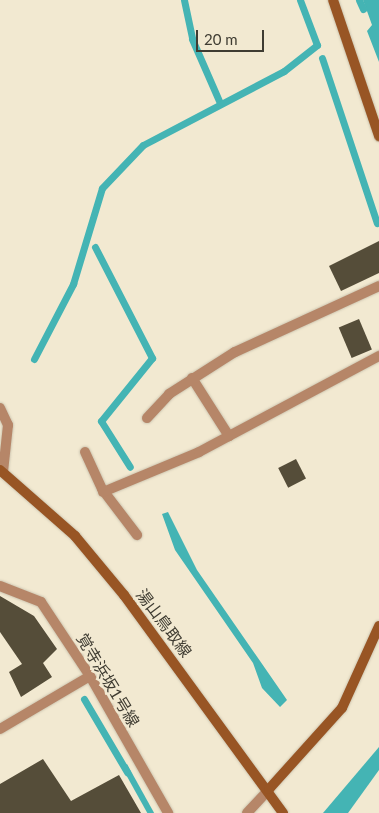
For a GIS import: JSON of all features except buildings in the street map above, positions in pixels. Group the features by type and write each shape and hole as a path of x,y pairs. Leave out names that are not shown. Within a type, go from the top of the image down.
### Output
{"main road":[{"path":"333,0 379,136"},
{"name":"湯山鳥取線","path":"1,471 75,536 268,789 283,813"},
{"path":"268,789 342,708 379,626"}],"street":[{"path":"147,418 169,394 192,378 324,307 369,294 379,286"},
{"path":"103,492 229,436 379,356"},
{"path":"192,378 229,436"},
{"path":"0,408 8,425 1,471"},
{"path":"85,452 103,492 138,535"},
{"name":"覚寺浜坂1号線","path":"0,586 40,602 90,676 168,813"},
{"path":"0,729 90,676"},
{"path":"247,813 268,789"}],"water":[{"path":"363,0 379,0 379,62 367,31 372,25"},
{"path":"168,512 197,570 287,700 280,707 262,688 253,663 175,550 162,514"},
{"path":"379,747 379,770 348,813 323,813"},
{"path":"127,764 154,813 147,813 122,767"}],"waterway":[{"path":"184,0 192,39 220,103"},
{"path":"34,359 73,284 102,188 143,145 284,71 317,45 300,0"},
{"path":"359,0 363,9"},
{"path":"322,58 377,223"},
{"path":"95,247 152,358 101,421 130,467"},
{"path":"84,699 127,772"}]}
